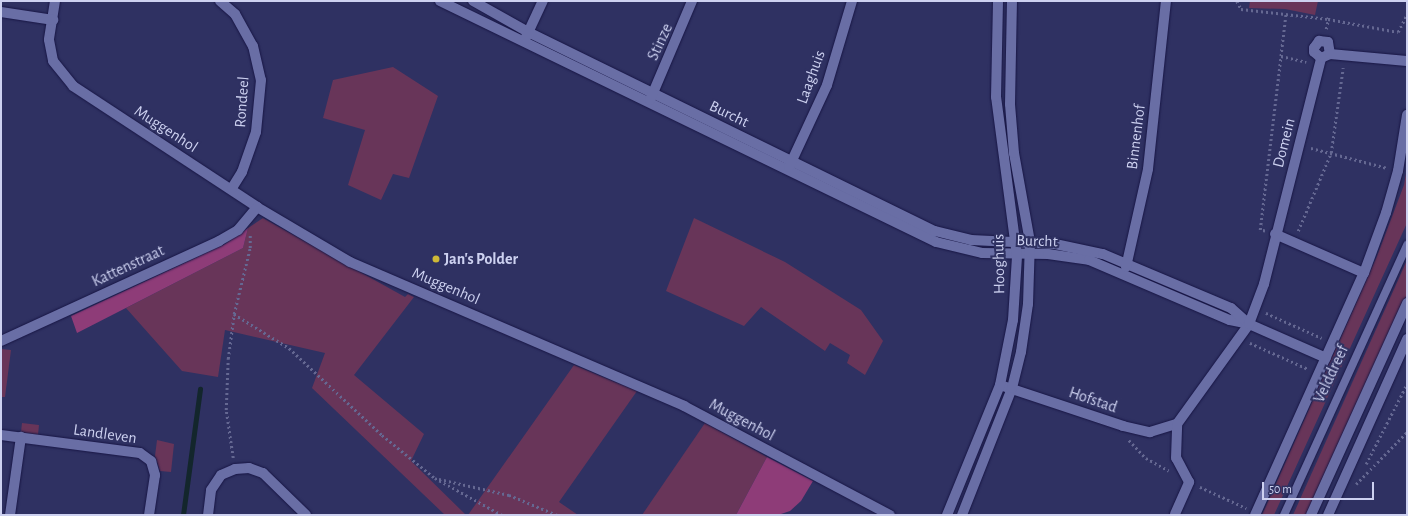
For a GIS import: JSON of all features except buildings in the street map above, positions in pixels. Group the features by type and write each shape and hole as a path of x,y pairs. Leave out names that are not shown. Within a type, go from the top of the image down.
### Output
{"street":[{"name":"Muggenhol","path":"55,1 49,40 53,61 74,86 232,188 257,207 350,262 684,406 890,515"},
{"name":"Rondeel","path":"220,1 235,14 253,46 261,80 256,132 242,172 232,188"},
{"name":"Burcht","path":"440,1 524,43 792,161 935,231 971,240 1015,243 1030,242 1077,248 1128,263 1231,308 1249,324"},
{"name":"Burcht","path":"473,1 650,99 787,171 936,242 982,253 1016,256 1048,254 1089,260 1123,273 1230,320 1249,324 1326,358"},
{"path":"524,43 543,1"},
{"name":"Stinze","path":"650,99 686,21 692,1"},
{"name":"Laaghuis","path":"792,161 827,85 852,1"},
{"name":"Hooghuis","path":"947,515 1000,385 1013,320 1016,256 996,97 998,1"},
{"name":"Hooghuis","path":"962,515 1012,388 1022,352 1027,310 1030,242 1014,153 1010,104 1012,1"},
{"name":"Binnenhof","path":"1123,273 1128,263 1148,169 1166,1"},
{"path":"1,12 53,20"},
{"name":"Domein","path":"1249,324 1264,284 1275,234 1320,62 1314,52 1314,48 1319,41 1328,42 1330,54"},
{"path":"1320,62 1330,54 1407,61"},
{"path":"1255,514 1364,273 1386,213 1398,170 1407,115"},
{"path":"787,171 792,161"},
{"name":"Kattenstraat","path":"1,341 219,241 238,230 257,207"},
{"path":"1275,234 1364,273"},
{"path":"1311,515 1407,302"},
{"path":"1175,514 1188,482 1176,458 1177,424 1249,324"},
{"path":"1328,515 1407,338"},
{"name":"Hofstad","path":"1000,385 1123,426 1150,432 1177,424"},
{"name":"Landleven","path":"1,435 140,453 151,461 155,475 149,515"},
{"path":"10,515 21,437"},
{"path":"208,515 211,490 221,475 235,469 249,468 263,473 306,515"}],"lane":[{"name":"Velddreef","path":"1284,515 1407,245"}],"path":[{"path":"1237,1 1241,9 1286,13 1398,32 1407,14"},
{"path":"1275,234 1260,230 1286,13"},
{"path":"1294,242 1331,153 1345,55"},
{"path":"1281,56 1320,62"},
{"path":"1299,144 1398,170"},
{"path":"235,469 228,440 226,410 228,359 234,314 250,248 250,230"},
{"path":"1255,308 1333,343"},
{"path":"234,314 289,348 382,435 436,478 502,515"},
{"path":"1239,338 1319,374"},
{"path":"1407,384 1393,414 1353,487 1407,432"},
{"path":"1126,437 1146,458 1188,482 1255,514"},
{"path":"436,478 509,495 557,515"}],"shaded area":[{"path":"1250,1 1318,1 1315,15 1285,9 1249,8"},
{"path":"393,67 438,96 409,178 393,174 381,200 348,185 365,130 323,118 333,80"},
{"path":"1407,168 1407,223 1274,515 1262,515 1377,256 1404,185"},
{"path":"263,218 405,297 408,294 414,297 354,375 424,434 411,461 466,515 445,515 312,388 325,353 225,330 218,377 182,371 126,308 243,248 248,228"},
{"path":"694,218 785,262 861,310 883,341 865,375 847,363 850,355 830,343 825,351 761,307 744,326 666,291"},
{"path":"248,228 243,248 77,333 71,316 225,244"},
{"path":"1407,260 1407,294 1307,515 1293,515"},
{"path":"1,349 11,350 5,397 1,397"},
{"path":"574,365 637,391 559,502 578,515 468,515"},
{"path":"22,423 39,425 38,435 21,432"},
{"path":"705,423 767,457 736,515 642,515"},
{"path":"157,440 174,444 171,472 160,471 155,456"},
{"path":"767,457 813,481 801,501 790,511 778,515 736,515"}],"waterway":[{"path":"183,515 200,389"}],"place":[{"name":"Jan's Polder","path":"436,259"}]}
